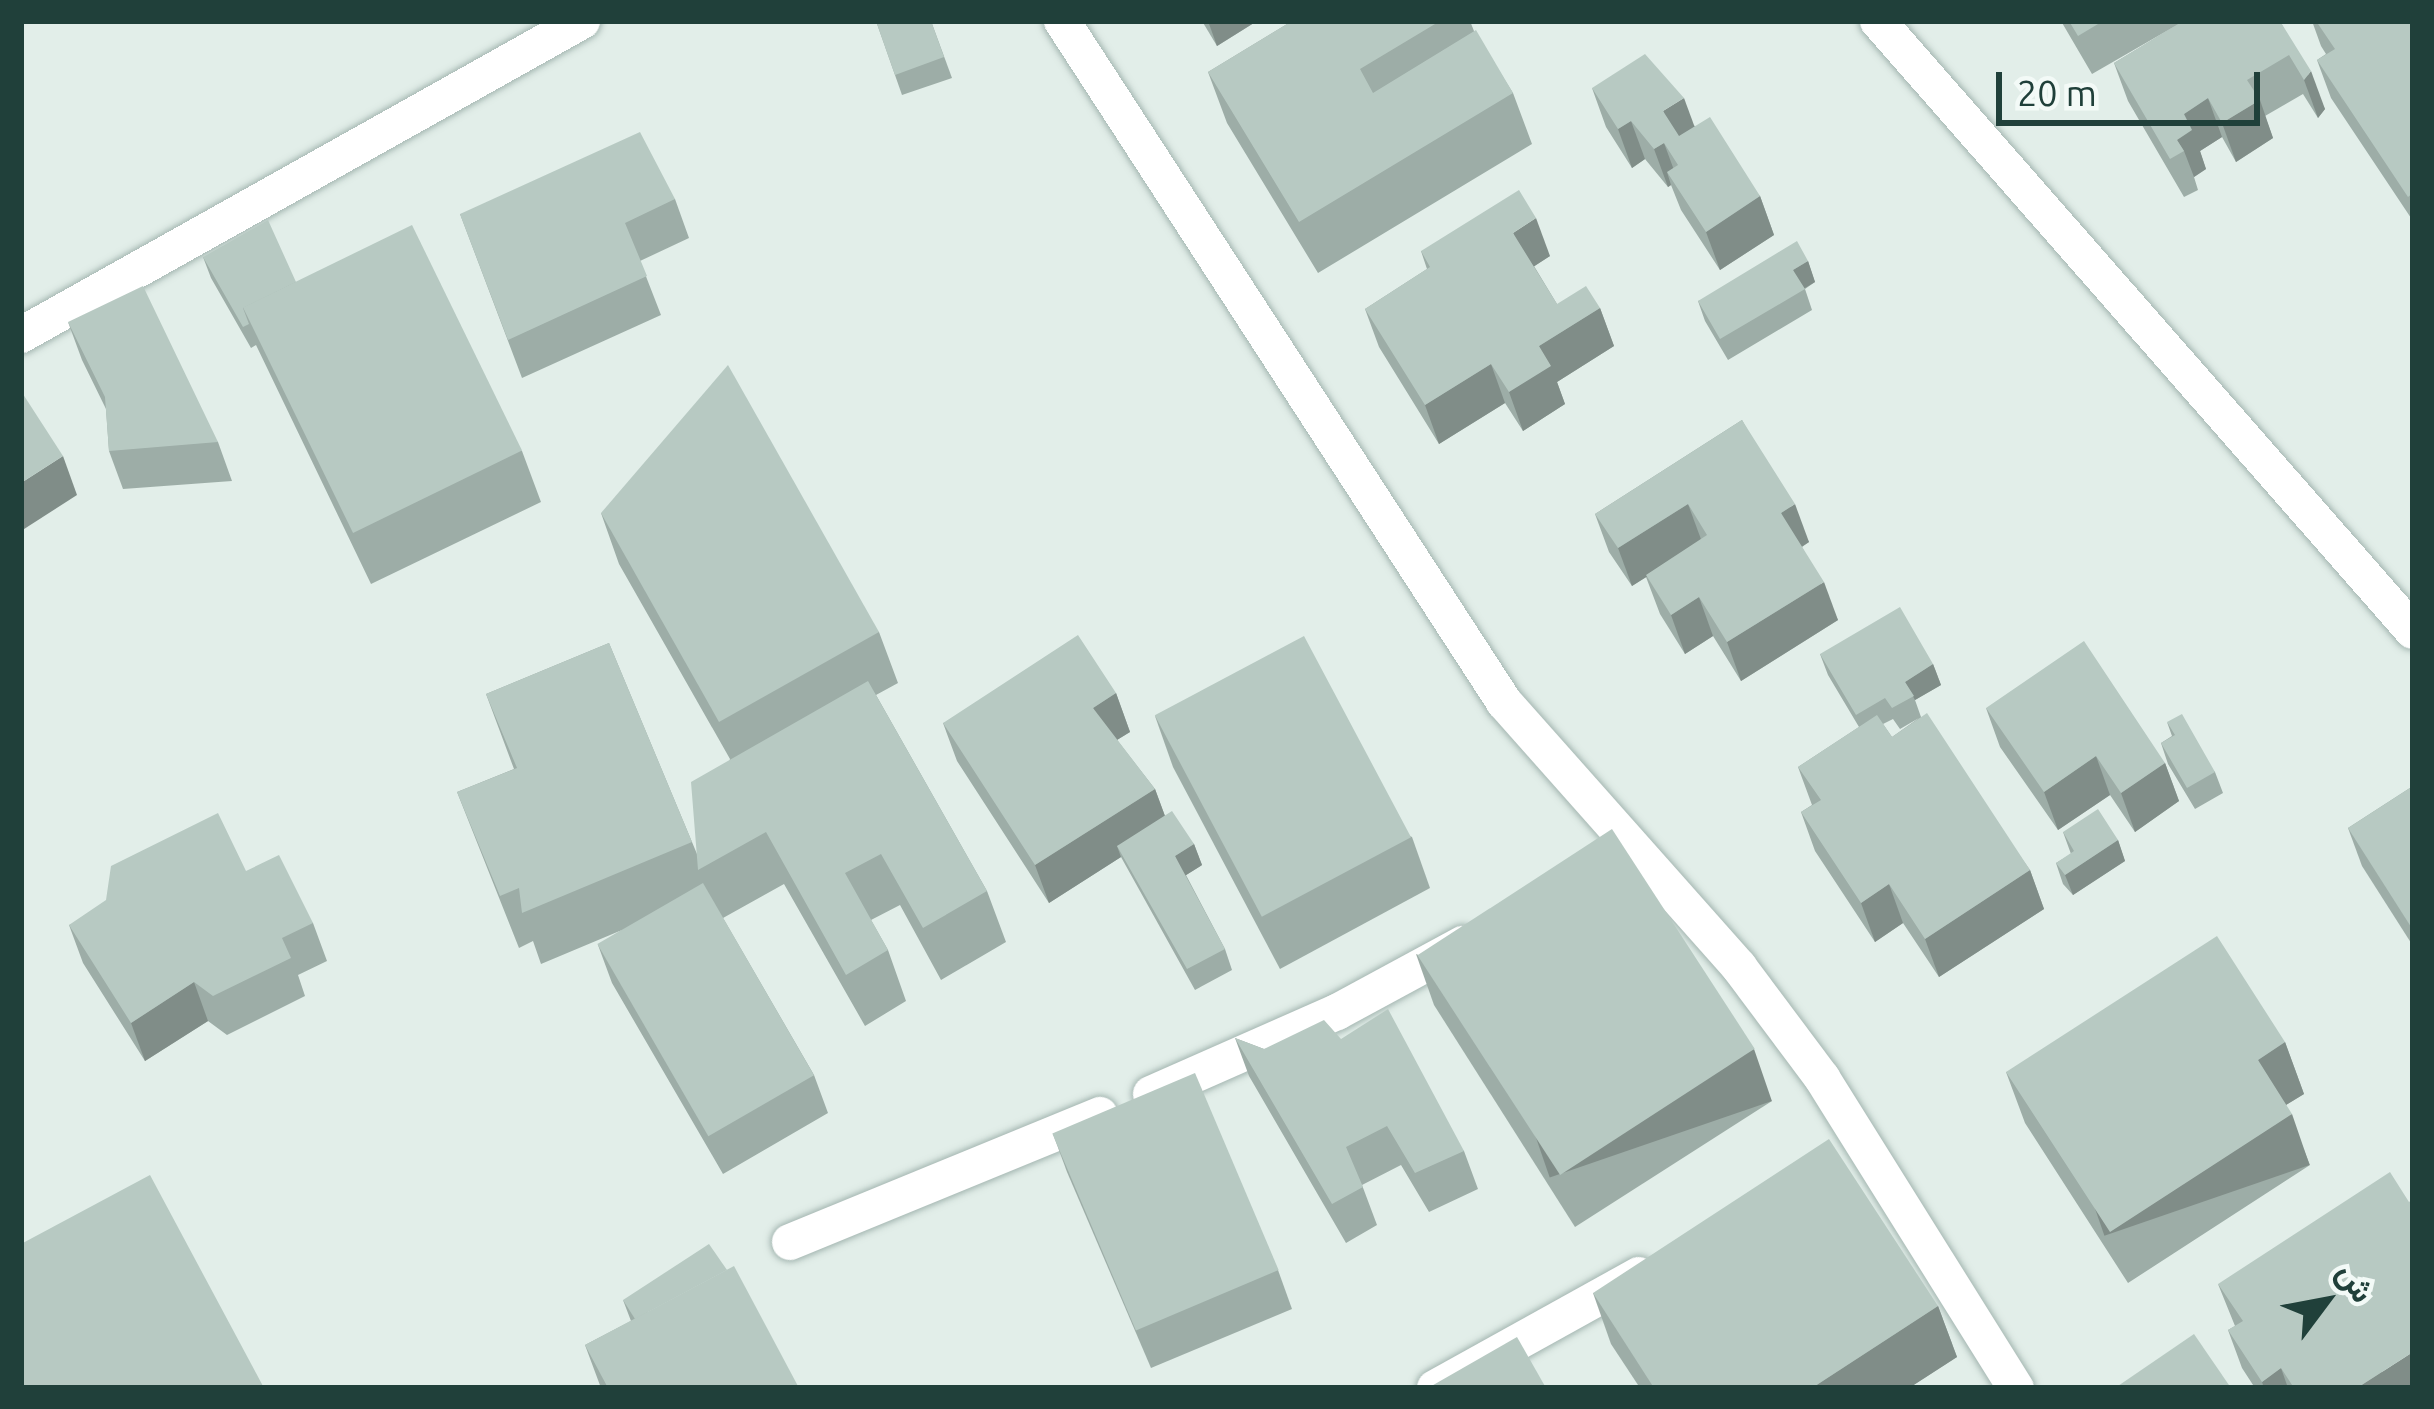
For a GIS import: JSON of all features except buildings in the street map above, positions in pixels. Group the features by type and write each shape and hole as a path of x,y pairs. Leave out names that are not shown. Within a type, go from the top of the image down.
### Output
{"street":[{"path":"21,334 582,21"},
{"path":"1062,21 1504,702 1626,848 1739,967 1867,1148 2016,1388"},
{"path":"1878,21 2413,632"},
{"path":"1589,870 1626,848"},
{"path":"790,1241 1337,1012 1495,926"},
{"path":"1826,1171 1867,1148"},
{"path":"1435,1388 1682,1251"}]}
